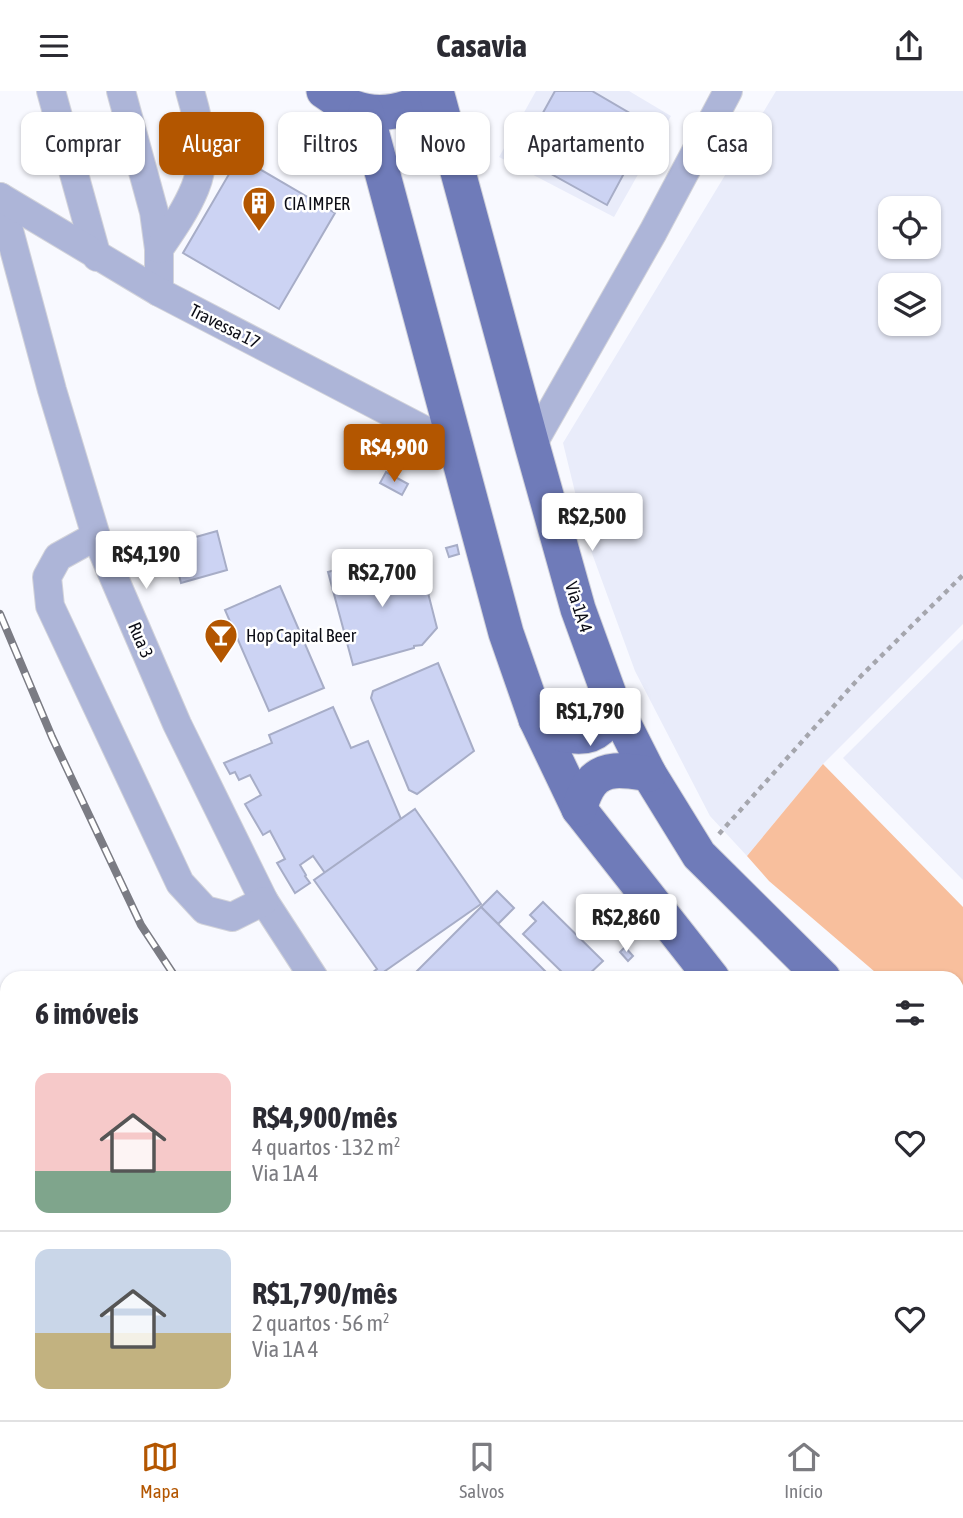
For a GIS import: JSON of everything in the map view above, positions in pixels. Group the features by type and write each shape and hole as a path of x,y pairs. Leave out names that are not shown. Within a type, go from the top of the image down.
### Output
{"main road":[{"path":"324,91 340,103 366,112"},
{"path":"382,112 415,105 436,91"},
{"name":"Via 1A 4","path":"436,91 578,609 610,697 649,774 699,855 816,971"},
{"path":"382,172 506,633 536,719 579,809 706,971"},
{"path":"536,719 566,735 582,736 595,732 607,723 611,711 610,697"},
{"path":"579,809 589,784 599,775 622,770 649,774"}],"street":[{"path":"51,91 97,257"},
{"path":"121,91 155,212 159,249 159,292"},
{"path":"159,249 196,186 202,159 200,132 190,91"},
{"path":"532,445 653,233 728,91"},
{"name":"Travessa 17","path":"0,197 159,292 455,446"},
{"name":"Rua 3","path":"0,197 52,390 96,536 177,724 264,901 309,971"},
{"path":"96,536 58,557 47,577 50,605 180,883 205,910 232,918 264,901"}],"path":[{"path":"699,855 859,678 963,575"}],"shaded area":[{"path":"536,91 629,91 664,112 524,112"},
{"path":"776,91 963,91 963,624 823,764 747,856 710,816 635,671 586,537 563,443 725,175 772,175 772,112 763,112"},
{"path":"534,175 638,175 614,217"},
{"path":"963,639 963,880 843,758"},
{"path":"823,764 963,907 963,971 874,971 769,881 747,856"}],"building":[{"path":"555,91 592,91 628,112 543,112"},
{"name":"CIA IMPER","path":"264,172 335,213 279,309 183,253 228,175 264,175"},
{"path":"553,175 623,175 607,205"},
{"path":"386,472 408,484 402,495 380,483"},
{"path":"217,531 227,570 181,583 171,544"},
{"path":"457,545 459,554 449,557 446,548"},
{"path":"382,557 385,567 413,559 421,586 426,585 437,628 422,645 353,665 328,572"},
{"path":"280,586 324,688 269,711 225,610"},
{"path":"438,663 474,751 417,794 409,790 371,698 373,691"},
{"path":"333,707 351,748 368,741 401,819 325,873 313,856 300,865 310,883 295,893 277,863 285,859 270,831 263,835 245,804 261,795 250,775 239,780 235,772 230,774 224,763 272,743 269,735"},
{"path":"415,809 481,904 385,971 374,971 377,969 314,880"},
{"path":"497,891 514,908 498,924 481,907"},
{"path":"543,902 603,961 592,971 561,971 523,934 536,921 530,915"},
{"path":"481,907 545,971 417,971"},
{"path":"625,947 633,956 628,961 620,952"}],"railway":[{"path":"0,614 52,737 141,925 171,971"}],"place":[{"name":"CIA IMPER","path":"259,233"},
{"name":"Hop Capital Beer","path":"221,665"}]}
